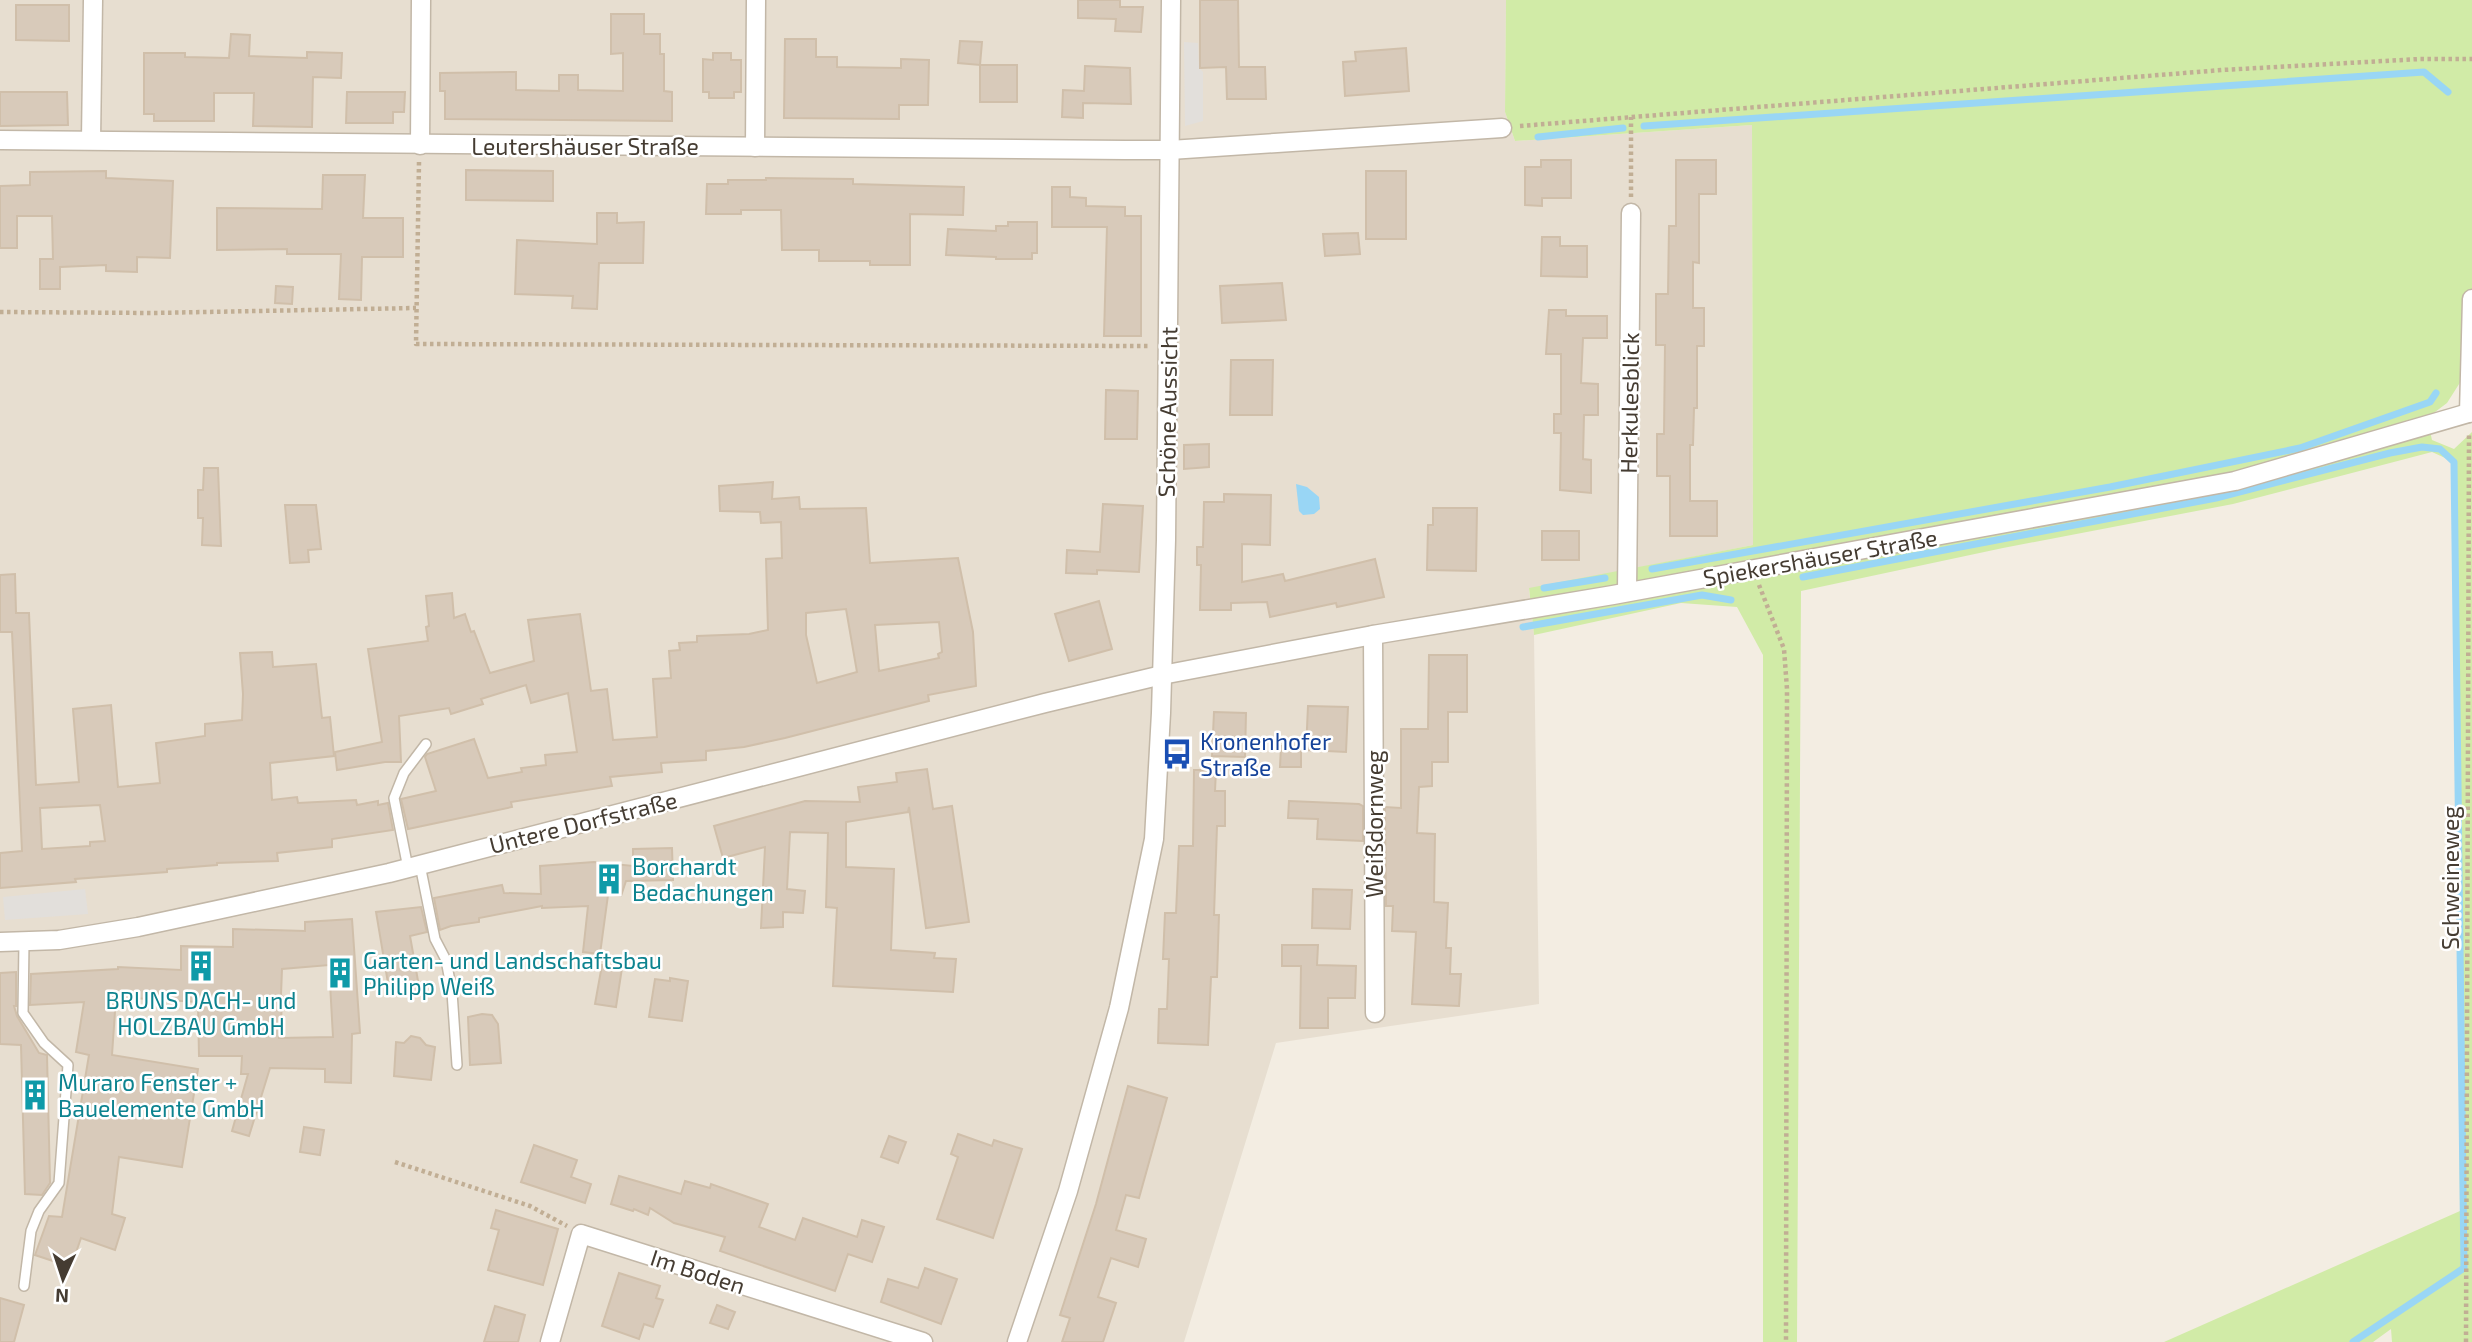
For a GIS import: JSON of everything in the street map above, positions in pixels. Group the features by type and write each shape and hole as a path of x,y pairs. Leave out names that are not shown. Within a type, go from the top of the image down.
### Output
{"street":[{"path":"91,140 93,0"},
{"path":"420,145 421,0"},
{"path":"755,147 756,0"},
{"name":"Schöne Aussicht","path":"1162,675 1171,0"},
{"path":"1170,150 1502,128"},
{"name":"Leutershäuser Straße","path":"0,140 1170,150"},
{"name":"Herkulesblick","path":"1627,592 1631,213"},
{"path":"2470,413 2472,299"},
{"name":"Spiekershäuser Straße","path":"1162,675 2235,481 2470,413"},
{"name":"Weißdornweg","path":"1373,635 1375,1013"},
{"path":"1017,1342 1068,1191 1119,1008 1154,839 1162,675"},
{"name":"Untere Dorfstraße","path":"0,942 96,935 162,923 414,866 1031,706 1162,675"},
{"path":"550,1342 581,1234"},
{"name":"Im Boden","path":"581,1234 923,1342"}],"lane":[{"path":"426,744 404,773 394,798 435,939 446,960 452,992 457,1065"},
{"path":"24,942 23,1013 44,1043 68,1065 60,1183 39,1211 31,1231 24,1286"}],"path":[{"path":"1502,128 2222,70 2420,59 2472,59"},
{"path":"1631,117 1631,213"},
{"path":"420,145 416,344 1168,345"},
{"path":"0,312 152,313 416,308"},
{"name":"Schweineweg","path":"2466,1342 2470,1309 2470,413"},
{"path":"1753,569 1784,649 1787,689 1786,1342"},
{"path":"395,1162 530,1206 581,1234"}],"shaded area":[{"path":"0,0 1506,0 1505,112 1515,141 1752,125 1753,545 1529,589 1534,635 1539,1004 1276,1043 1184,1342 0,1342"},
{"path":"1184,42 1198,43 1199,68 1203,72 1203,121 1185,126"},
{"path":"85,889 88,914 5,920 3,897"}],"green space":[{"path":"1506,0 2472,0 2472,377 2461,381 2447,403 2427,418 2432,440 2454,449 2472,432 2472,1342 2392,1342 2391,1329 2373,1342 2164,1342 2460,1211 2454,462 2432,452 2233,504 2003,548 1801,591 1797,1342 1763,1342 1763,655 1737,607 1681,603 1534,635 1529,588 1753,545 1752,125 1515,141 1505,112"}],"water":[{"path":"1296,484 1307,487 1319,497 1320,509 1314,514 1303,515 1299,511"}],"building":[{"path":"1078,0 1120,0 1120,7 1143,7 1141,32 1115,31 1116,19 1078,18"},
{"path":"1200,0 1238,0 1239,67 1265,67 1266,99 1227,99 1226,67 1200,68"},
{"path":"16,5 69,5 69,41 16,40"},
{"path":"611,14 644,14 644,34 660,34 660,54 664,54 664,91 672,92 672,121 445,119 445,91 440,91 440,73 516,72 516,90 559,91 559,75 578,75 578,90 623,91 623,53 611,54"},
{"path":"231,34 250,35 249,56 307,58 307,52 342,53 341,78 313,77 312,127 253,126 254,93 214,93 214,121 154,121 154,114 144,114 144,53 185,53 185,57 229,58"},
{"path":"785,39 816,39 816,57 837,57 837,67 901,68 901,59 929,60 928,105 899,105 899,119 784,118"},
{"path":"960,41 982,42 980,65 958,63"},
{"path":"1406,48 1409,91 1345,96 1343,62 1356,61 1355,52"},
{"path":"713,53 731,53 731,60 741,60 741,92 734,92 734,98 709,98 709,92 703,92 703,59 713,60"},
{"path":"980,65 1017,65 1017,102 980,102"},
{"path":"1085,66 1130,68 1131,104 1083,103 1083,118 1062,117 1063,90 1084,91"},
{"path":"0,92 67,92 68,125 0,126"},
{"path":"347,92 405,92 404,112 393,112 393,123 346,123"},
{"path":"1541,160 1571,160 1571,198 1542,198 1542,206 1525,205 1525,167 1541,167"},
{"path":"1676,160 1716,160 1716,194 1699,194 1699,263 1693,262 1693,308 1704,308 1704,346 1697,346 1697,408 1694,408 1693,445 1690,445 1690,501 1717,501 1717,536 1670,536 1670,476 1657,476 1657,434 1664,434 1665,345 1656,345 1656,294 1668,294 1669,226 1676,226"},
{"path":"466,170 553,171 553,201 466,200"},
{"path":"106,171 106,178 173,181 170,258 137,257 137,272 106,271 106,265 60,267 60,289 40,289 40,259 53,259 52,216 17,216 17,248 0,248 0,186 30,185 30,172"},
{"path":"1366,171 1406,171 1406,239 1366,239"},
{"path":"323,175 365,175 363,218 403,218 403,257 362,257 361,300 339,299 341,254 287,254 287,249 217,250 217,208 322,209"},
{"path":"853,179 853,184 964,187 963,215 910,214 910,265 870,265 870,261 819,261 819,250 782,250 781,210 741,210 741,214 706,214 707,184 728,184 728,180"},
{"path":"1052,187 1070,187 1070,197 1086,198 1086,206 1125,207 1125,216 1141,216 1141,336 1104,336 1107,227 1052,227"},
{"path":"597,213 617,213 617,223 644,222 643,263 599,263 597,309 572,308 573,296 515,294 517,240 597,244"},
{"path":"1008,222 1037,222 1037,253 1032,253 1032,259 946,255 948,229 996,231 996,226 1008,226"},
{"path":"1358,233 1360,254 1325,256 1323,234"},
{"path":"1542,237 1560,237 1560,246 1587,246 1587,277 1541,276"},
{"path":"1282,283 1286,320 1222,323 1220,286"},
{"path":"276,286 293,287 292,304 275,303"},
{"path":"1549,310 1566,310 1566,316 1607,316 1607,338 1583,338 1581,383 1598,384 1598,415 1584,415 1583,459 1591,460 1591,493 1560,490 1561,433 1554,433 1554,414 1561,414 1561,354 1546,354"},
{"path":"1231,360 1273,360 1272,415 1230,415"},
{"path":"1106,390 1138,391 1137,439 1105,439"},
{"path":"1209,444 1209,467 1184,469 1184,445"},
{"path":"204,468 218,468 221,546 202,545 203,518 198,518 198,490 203,490"},
{"path":"773,482 772,499 799,497 800,509 866,508 870,563 958,558 973,632 976,686 928,695 929,701 785,738 744,747 706,751 706,760 661,763 662,772 610,777 612,786 511,802 512,807 408,829 401,799 436,791 425,757 427,754 474,739 488,778 522,772 521,768 546,765 545,755 577,752 568,693 531,703 526,685 481,699 483,704 451,714 449,708 399,716 401,762 337,770 335,752 382,742 368,649 428,641 426,596 452,593 454,618 465,614 490,673 534,661 528,620 580,614 591,691 607,689 613,740 657,737 653,679 671,678 669,651 680,650 679,643 697,642 697,636 749,634 768,630 766,559 782,558 781,522 761,523 760,512 720,511 719,486","holes":["846,609 857,672 817,683 806,635 806,613","939,622 942,652 938,654 939,658 879,671 875,625"]},
{"path":"1224,494 1271,495 1270,545 1242,544 1242,582 1283,574 1285,581 1375,559 1384,597 1337,607 1336,603 1270,617 1267,602 1231,603 1231,610 1200,610 1201,565 1197,565 1197,547 1203,547 1204,502 1224,502"},
{"path":"1103,504 1143,506 1139,572 1097,570 1097,574 1066,573 1067,550 1100,552"},
{"path":"285,505 316,505 321,549 308,550 309,562 290,563"},
{"path":"1433,508 1477,508 1476,571 1427,570 1428,525 1433,525"},
{"path":"1542,531 1579,531 1579,560 1542,560"},
{"path":"15,574 16,613 29,613 36,785 79,782 73,709 111,705 118,787 160,783 156,743 205,736 205,724 242,720 240,653 272,652 273,667 316,664 322,718 330,717 334,756 270,763 272,800 297,797 298,803 356,800 357,805 378,801 378,805 388,803 393,830 332,839 332,847 277,853 278,861 217,863 167,869 167,872 0,888 0,853 22,851 12,632 0,632 0,575","holes":["100,805 105,841 90,842 90,846 42,849 40,808"]},
{"path":"1099,601 1112,649 1069,661 1055,614"},
{"path":"1429,655 1467,655 1467,712 1448,712 1448,762 1432,762 1432,786 1419,787 1417,833 1435,834 1434,902 1448,903 1446,948 1451,948 1450,974 1461,974 1459,1006 1412,1004 1416,932 1392,931 1393,906 1386,906 1385,807 1401,808 1401,729 1428,729"},
{"path":"1308,706 1348,707 1346,752 1306,750"},
{"path":"1214,712 1246,713 1245,757 1212,756"},
{"path":"1281,746 1301,747 1301,767 1280,767"},
{"path":"927,769 933,809 952,806 969,922 926,928 909,807 908,812 846,822 846,867 894,869 891,950 935,953 934,958 956,959 953,992 833,986 837,908 826,907 828,833 790,832 787,889 805,891 803,913 783,912 783,927 761,928 765,847 723,858 714,826 805,801 860,802 858,787 897,782 896,773"},
{"path":"1194,770 1216,770 1215,791 1225,791 1225,826 1217,826 1214,915 1219,915 1217,977 1211,977 1208,1045 1158,1043 1159,1009 1167,1009 1169,959 1163,959 1165,913 1176,913 1179,846 1193,846"},
{"path":"1289,801 1363,806 1363,841 1317,839 1318,819 1288,818"},
{"path":"672,848 673,880 626,881 621,896 608,895 600,954 583,952 588,906 542,906 479,918 479,922 440,930 434,898 502,885 504,893 541,894 540,866 594,862 633,866 633,849"},
{"path":"1313,889 1352,890 1350,929 1312,928"},
{"path":"421,907 427,932 410,936 420,992 390,995 376,912"},
{"path":"352,919 360,1033 352,1034 351,1083 325,1082 325,1069 270,1068 249,1136 232,1131 248,1074 241,1074 242,1056 199,1056 198,1002 116,997 112,1055 198,1069 182,1167 119,1157 112,1214 125,1218 115,1250 81,1238 71,1267 35,1255 49,1216 62,1217 89,1055 76,1052 84,1002 30,1005 31,974 118,967 181,970 181,946 233,947 233,929 305,931 305,922","holes":["329,965 333,1037 279,1038 283,997 282,969"]},
{"path":"1282,945 1318,945 1317,965 1356,966 1355,998 1328,998 1328,1028 1300,1028 1301,966 1282,966"},
{"path":"602,965 622,968 616,1007 595,1004"},
{"name":"Muraro Fenster + Bauelemente GmbH","path":"16,972 14,1006 17,1016 39,1053 47,1055 50,1183 42,1195 25,1194 21,1045 0,1044 0,973"},
{"path":"670,978 688,981 682,1021 649,1017 655,979 670,981"},
{"path":"492,1015 498,1024 501,1063 470,1065 468,1017"},
{"path":"411,1036 435,1047 431,1080 394,1076 396,1042 404,1043"},
{"path":"1128,1086 1167,1098 1139,1198 1126,1195 1116,1230 1146,1239 1138,1267 1111,1258 1098,1297 1116,1303 1103,1342 1062,1342 1070,1318 1060,1315 1096,1204"},
{"path":"304,1127 324,1130 320,1155 300,1152"},
{"path":"958,1134 992,1146 994,1140 1022,1149 993,1238 937,1219 958,1157 951,1154"},
{"path":"889,1136 906,1142 898,1163 881,1157"},
{"path":"534,1145 577,1160 571,1177 591,1184 585,1203 521,1182"},
{"path":"619,1176 681,1194 685,1181 710,1188 711,1184 768,1204 759,1227 795,1240 803,1218 857,1237 862,1220 884,1227 872,1262 848,1254 835,1291 720,1251 725,1237 674,1223 650,1208 648,1215 611,1204"},
{"path":"496,1210 558,1229 543,1285 488,1270 499,1230 491,1228"},
{"path":"925,1268 957,1279 941,1324 881,1302 888,1279 918,1288"},
{"path":"619,1273 660,1286 656,1298 663,1300 653,1327 644,1324 639,1339 602,1326"},
{"path":"0,1298 24,1305 14,1342 0,1342"},
{"path":"717,1305 735,1312 728,1329 710,1323"},
{"path":"495,1306 525,1315 518,1342 484,1342"}],"waterway":[{"path":"1644,126 2424,72 2448,92"},
{"path":"1538,137 1623,128"},
{"path":"1652,569 2110,487 2300,448 2430,402 2436,393"},
{"path":"1803,577 2216,498 2422,447 2440,449 2454,462 2464,1268 2353,1342"},
{"path":"1544,588 1605,578"},
{"path":"1523,627 1702,595 1731,600"}],"place":[{"name":"Kronenhofer Straße","path":"1177,754"},
{"name":"Borchardt Bedachungen","path":"609,879"},
{"name":"BRUNS DACH- und HOLZBAU GmbH","path":"201,966"},
{"name":"Garten- und Landschaftsbau Philipp Weiß","path":"340,973"},
{"name":"Muraro Fenster + Bauelemente GmbH","path":"35,1095"}]}
